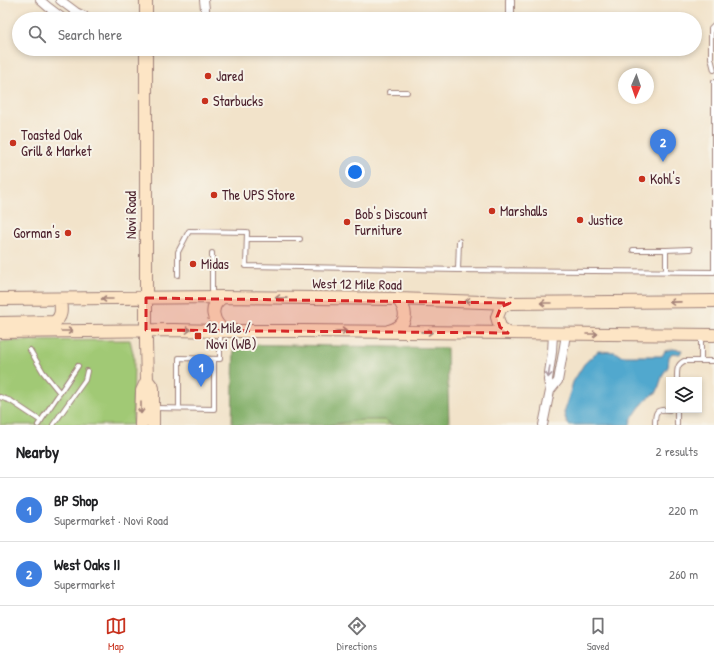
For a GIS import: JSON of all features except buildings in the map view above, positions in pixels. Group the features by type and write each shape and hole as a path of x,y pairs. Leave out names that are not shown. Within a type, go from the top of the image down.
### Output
{"main road":[{"path":"146,0 146,12"},
{"name":"Novi Road","path":"141,425 142,391 147,380 146,56"},
{"path":"217,297 213,314 215,321 222,331"},
{"name":"West 12 Mile Road","path":"0,299 217,297 398,299 510,303 714,301"},
{"path":"0,307 15,299"},
{"path":"0,323 54,322 60,315 60,299"},
{"path":"388,332 396,329 402,323 405,315 404,306 398,299"},
{"path":"508,333 500,327 497,317 501,307 510,303"},
{"path":"0,332 173,330 714,335"},
{"name":"Novi Road","path":"147,380 153,388 153,425"}],"street":[{"path":"40,0 55,12"},
{"path":"60,0 76,12"},
{"path":"204,0 206,12"},
{"path":"510,0 510,12"},
{"path":"543,425 550,391 548,380 560,334"},
{"path":"550,391 558,381 563,353 560,334"}],"lane":[{"path":"714,25 711,28 714,70"},
{"path":"178,275 178,252 189,232 247,232 246,266 458,270 714,272 714,82"},
{"path":"389,92 407,92"},
{"path":"247,239 300,239"},
{"path":"458,270 459,241"},
{"path":"633,250 690,250"},
{"path":"666,250 666,272"},
{"path":"212,253 217,297"},
{"path":"179,408 179,358 220,359 222,331"},
{"path":"701,335 701,361"},
{"path":"30,350 43,372 60,392"},
{"path":"153,408 214,409 214,359"},
{"path":"677,377 678,366 684,361 714,361"},
{"path":"0,397 11,401 40,423 78,366"},
{"path":"53,425 85,380 87,371"},
{"path":"655,425 656,412 658,410 666,410"},
{"path":"677,413 677,425"}],"highlighted area":[{"path":"146,298 510,303 501,307 497,317 500,327 508,333 146,330"}],"green space":[{"path":"130,340 134,357 133,425 0,425 0,341"},
{"path":"234,344 447,348 449,425 392,425 384,420 362,420 328,425 232,425"},
{"path":"362,420 384,420 392,425 328,425 329,424"}],"water":[{"path":"672,349 682,350 680,354 672,353 669,357 668,367 663,374 657,392 648,398 639,408 631,420 630,425 569,425 567,423 564,413 573,382 584,364 598,351 615,352 621,356 662,356 665,351"}],"place":[{"name":"Jared","path":"208,76"},
{"name":"Starbucks","path":"205,101"},
{"name":"Toasted Oak Grill & Market","path":"13,143"},
{"name":"West Oaks II","path":"663,162"},
{"name":"Kohl's","path":"642,179"},
{"name":"The UPS Store","path":"214,195"},
{"name":"Marshalls","path":"492,211"},
{"name":"Justice","path":"580,220"},
{"name":"Bob's Discount Furniture","path":"347,222"},
{"name":"Gorman's","path":"68,233"},
{"name":"Midas","path":"193,264"},
{"name":"12 Mile / Novi (WB)","path":"198,336"},
{"name":"BP Shop","path":"201,387"}]}
